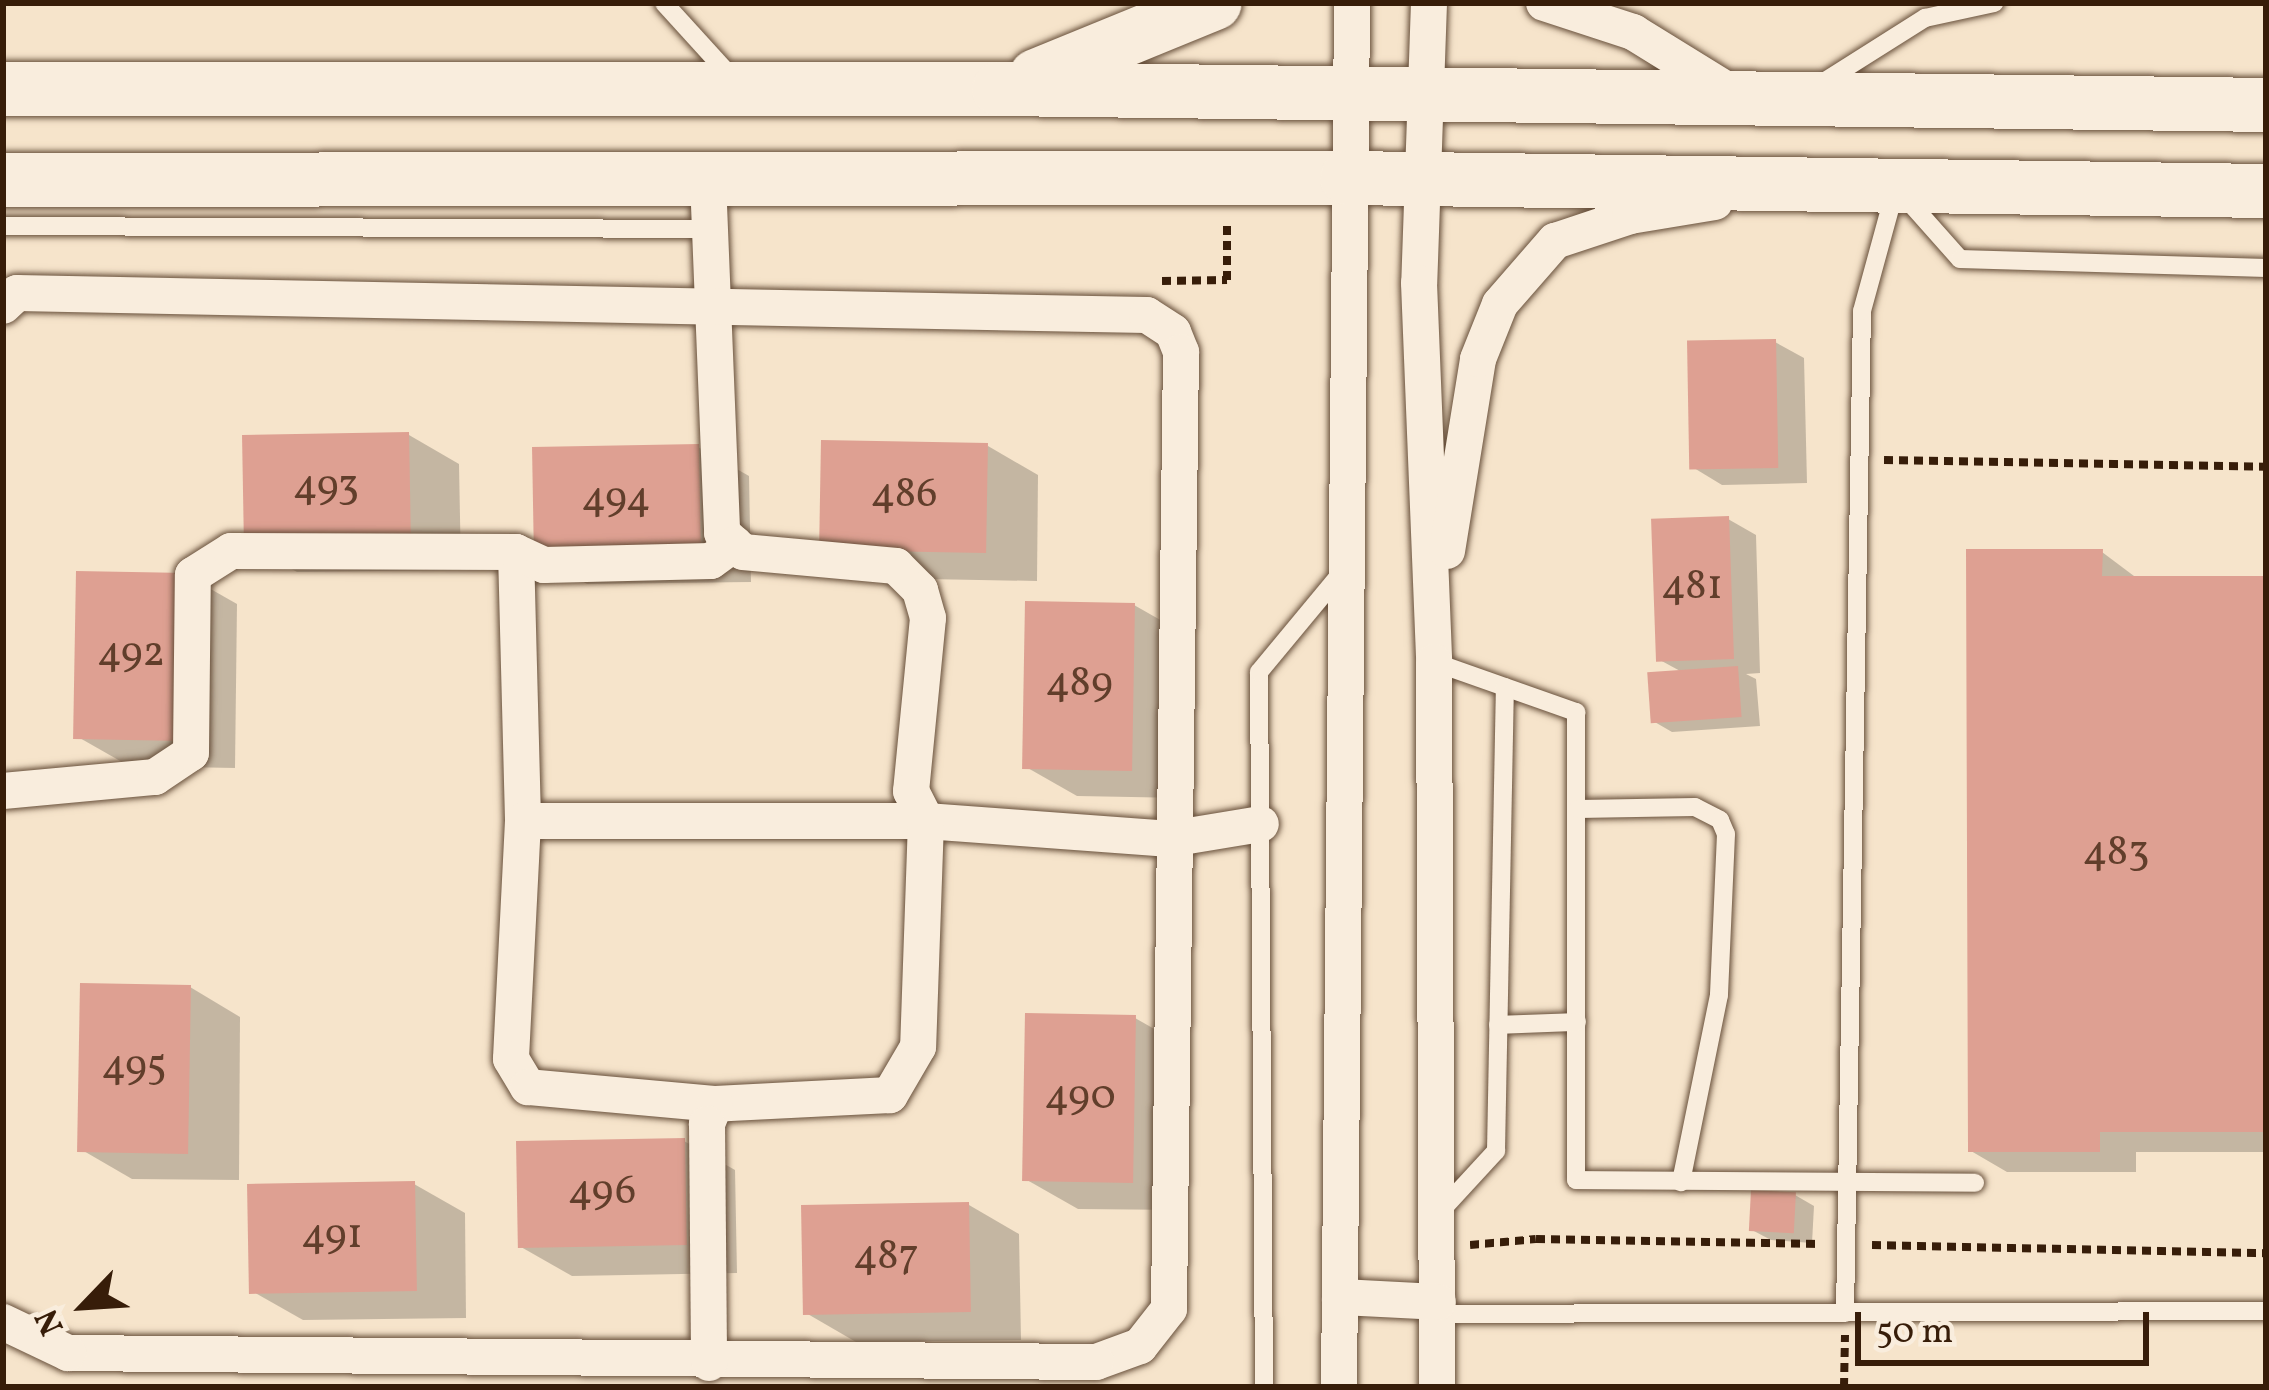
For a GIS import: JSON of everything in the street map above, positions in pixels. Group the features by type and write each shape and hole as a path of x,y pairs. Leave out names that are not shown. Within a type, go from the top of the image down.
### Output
{"street":[{"path":"1000,88 1215,3"},
{"path":"1339,1387 1343,571 1352,3"},
{"path":"1430,3 1423,182 1434,662 1437,1387"},
{"path":"1544,3 1633,32 1769,100"},
{"path":"3,89 1000,88 1426,97 2266,104"},
{"path":"3,180 709,205 1227,178 2266,191"},
{"path":"1434,662 1478,359 1500,304 1555,242 1630,216 1708,203 1896,187"},
{"path":"516,552 524,821 511,1059 528,1087 715,1104 890,1095 918,1047 926,821 911,791 928,618 920,590 896,566 743,552 722,533 709,205"},
{"path":"3,306 17,293 1147,314 1173,332 1181,352 1170,839 1169,1309 1141,1346 1096,1362 709,1363 644,1373 68,1353 3,1322"},
{"path":"3,791 155,777 191,753 193,575 202,564 231,551 516,552 544,565 711,561 734,544"},
{"path":"524,821 926,821 1170,839 1261,824"},
{"path":"709,1363 707,1124 715,1104"},
{"path":"1340,1297 1438,1308"}],"lane":[{"path":"664,3 741,88"},
{"path":"1769,100 1924,18 1994,3"},
{"path":"1896,187 1960,260 2266,268"},
{"path":"1845,1312 1862,311 1896,187"},
{"path":"3,226 709,205"},
{"path":"1264,1387 1259,672 1343,571"},
{"path":"1434,662 1576,712 1576,1180 1975,1183"},
{"path":"1438,1231 1496,1151 1505,687"},
{"path":"1578,809 1695,807 1720,820 1726,834 1719,995 1681,1182"},
{"path":"1498,1025 1577,1022"},
{"path":"1438,1308 2266,1311"}],"path":[{"path":"1227,178 1227,280"},
{"path":"1860,460 2266,466"},
{"path":"1438,1231 1536,1239 2266,1253"},
{"path":"1844,1387 1845,1312"}],"building":[{"path":"1776,339 1778,468 1689,470 1687,341"},
{"path":"409,432 411,543 244,546 242,435"},
{"path":"821,440 988,443 986,553 819,550"},
{"path":"699,444 701,554 534,557 532,447"},
{"path":"1729,516 1734,659 1656,662 1651,519"},
{"path":"1966,549 2103,549 2102,576 2266,576 2266,1132 2100,1132 2100,1152 1968,1152"},
{"path":"76,571 187,573 184,741 73,739"},
{"path":"1025,601 1135,603 1132,771 1022,769"},
{"path":"1738,666 1742,717 1651,723 1647,672"},
{"path":"80,983 191,985 188,1154 77,1152"},
{"path":"1025,1013 1136,1015 1133,1183 1022,1181"},
{"path":"685,1138 687,1245 518,1248 516,1141"},
{"path":"415,1181 417,1291 249,1294 247,1184"},
{"path":"1751,1190 1796,1192 1794,1233 1749,1231"},
{"path":"969,1202 971,1312 803,1315 801,1205"}]}
